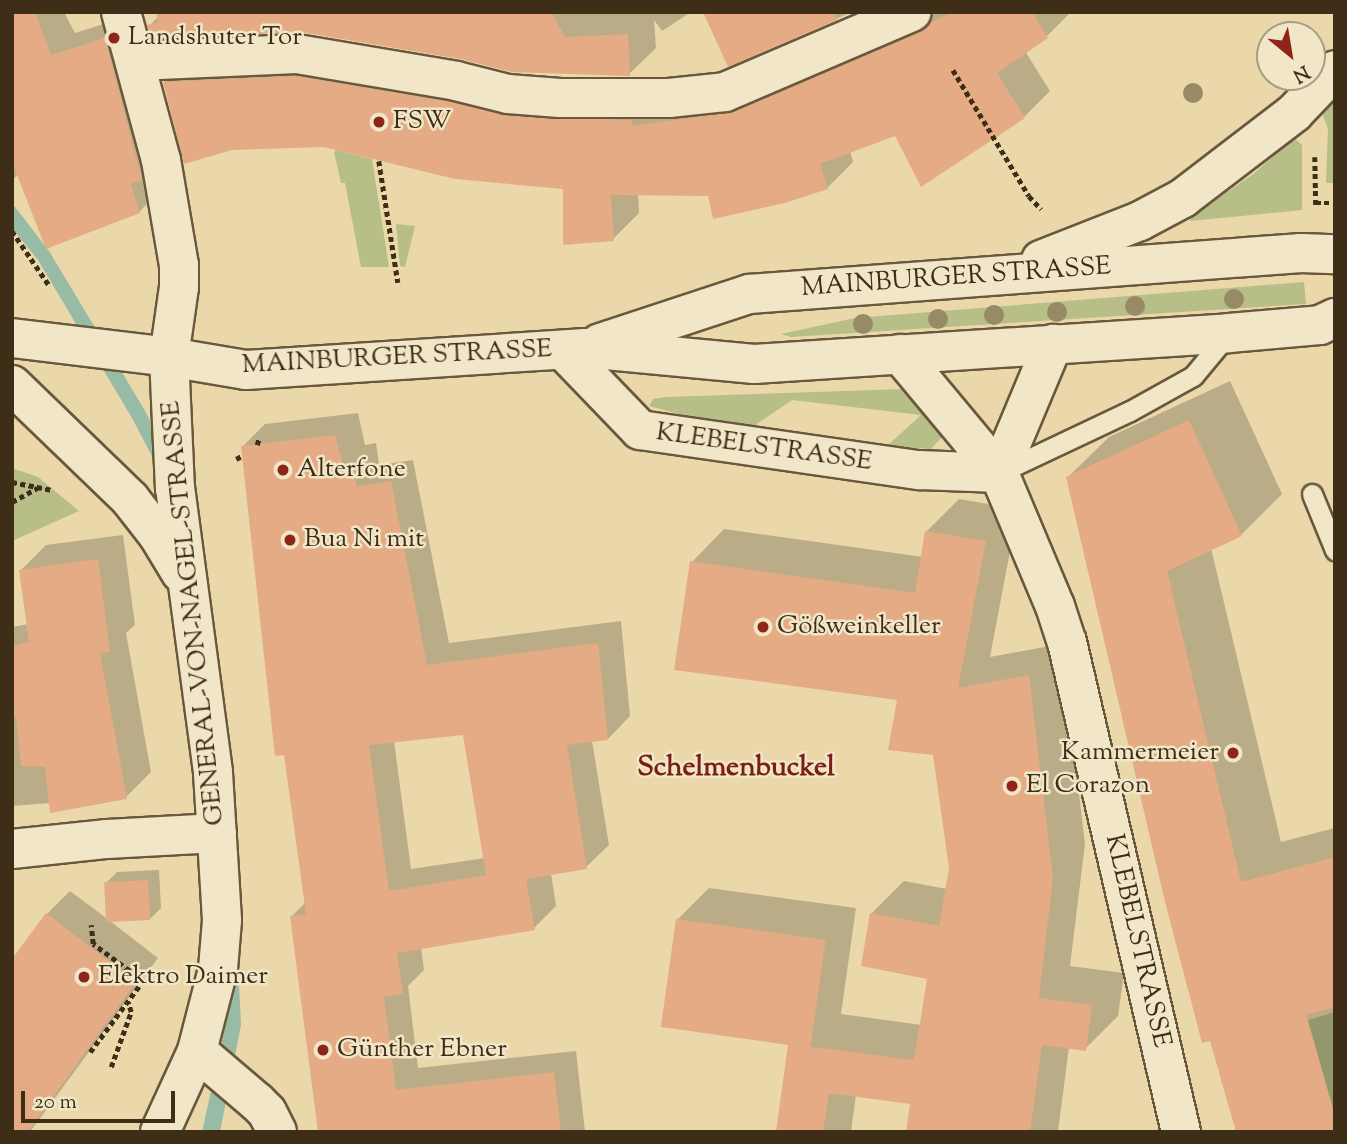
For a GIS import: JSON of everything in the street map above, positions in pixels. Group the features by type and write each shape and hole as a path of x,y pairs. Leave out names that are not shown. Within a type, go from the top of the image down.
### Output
{"main road":[{"name":"GENERAL-VON-NAGEL-STRASSE","path":"121,12 161,159 179,265 179,287 169,356 176,489 213,772 222,891 219,957 197,1051 160,1132"},
{"path":"136,61 297,54 456,81 508,94 560,98 669,98 725,92 886,17"},
{"path":"1007,274 1126,227 1183,198 1294,113 1335,70"},
{"name":"MAINBURGER STRASSE","path":"574,349 749,294 1301,253 1335,254"},
{"name":"MAINBURGER STRASSE","path":"12,338 169,356 246,370 574,349 754,364 1229,334 1320,325 1335,318"},
{"path":"999,473 1053,344"},
{"name":"KLEBELSTRASSE","path":"574,349 640,430 919,470 999,473"},
{"name":"KLEBELSTRASSE","path":"900,354 999,473 1067,642 1176,1131"},
{"path":"12,385 130,499 158,535 187,584"},
{"path":"12,849 107,839 218,833"},
{"path":"197,1051 262,1107 277,1132"}],"lane":[{"name":"KLEBELSTRASSE","path":"999,473 1130,411 1192,376 1229,334"},
{"path":"1312,494 1335,550"}],"path":[{"path":"953,70 1029,196 1042,210"},
{"path":"1314,150 1317,217"},
{"path":"379,161 398,283"},
{"path":"1316,204 1335,203"},
{"path":"12,231 49,285"},
{"path":"257,444 258,438"},
{"path":"12,482 29,486"},
{"path":"12,502 37,488"},
{"path":"90,1052 134,989 143,981 92,946 91,925"},
{"path":"111,1067 131,1012 127,1001"}],"shaded area":[{"path":"1335,97 1335,183 1326,183 1328,129 1322,113"},
{"path":"1294,138 1302,145 1302,210 1190,221 1191,217 1252,175"},
{"path":"336,150 372,159 389,267 361,267 345,183 341,183 334,152"},
{"path":"12,203 49,251 144,409 177,474 228,753 241,1025 220,1132 202,1132 226,1022 210,754 165,481 132,418 38,260 12,228"},
{"path":"396,224 415,226 405,267 400,266"},
{"path":"1304,282 1306,304 791,337 781,334 855,318"},
{"path":"905,389 939,428 942,437 931,449 887,446 921,415 792,400 751,428 709,422 649,406 653,399 666,397"},
{"path":"12,468 38,477 79,511 12,541"},
{"path":"1335,1012 1335,1116 1308,1020"}],"building":[{"path":"12,12 35,12 51,55 105,38 142,180 131,184 140,213 46,249 12,162"},
{"path":"156,12 551,12 565,37 628,34 630,76 512,72 460,59 301,32 151,38 147,25 158,22"},
{"path":"703,12 833,12 837,20 728,67"},
{"path":"953,12 1032,12 1048,38 997,73 1025,118 921,187 895,136 820,164 828,189 785,203 713,219 708,196 611,195 614,241 563,245 563,189 455,179 324,147 232,150 184,164 163,82 296,76 452,102 506,116 632,120 632,126 733,112 921,32 931,22"},
{"path":"1189,420 1242,536 1167,571 1241,882 1335,857 1335,1007 1306,1015 1335,1116 1335,1132 1236,1132 1210,1041 1202,1043 1165,902 1066,477"},
{"path":"335,435 343,466 353,464 357,487 391,481 427,665 598,643 608,740 567,745 587,869 526,879 535,930 397,953 403,994 384,997 396,1090 554,1072 561,1132 318,1132 290,916 306,914 284,755 275,756 241,446","holes":["463,735 486,875 389,891 369,745"]},
{"path":"925,531 986,541 958,688 1029,675 1053,878 1039,998 1092,1005 1086,1051 1042,1045 1030,1132 906,1132 910,1104 829,1093 823,1132 776,1132 788,1044 914,1060 927,979 861,966 870,913 939,926 949,868 933,755 888,750 897,700 674,670 690,561 915,593"},
{"path":"98,559 110,652 100,653 127,799 50,813 45,767 21,766 16,715 12,716 12,646 29,642 19,570"},
{"path":"148,880 150,920 106,922 104,882"},
{"path":"46,913 136,982 28,1132 12,1132 12,959"},
{"path":"676,919 826,940 810,1048 661,1027"}],"place":[{"name":"Landshuter Tor","path":"114,38"},
{"name":"FSW","path":"379,122"},
{"name":"Alterfone","path":"283,470"},
{"name":"Bua Ni mit","path":"290,540"},
{"name":"Gößweinkeller","path":"763,627"},
{"name":"Kammermeier","path":"1233,753"},
{"name":"El Corazon","path":"1012,786"},
{"name":"Elektro Daimer","path":"84,977"},
{"name":"Günther Ebner","path":"323,1050"}],"district":[{"name":"Schelmenbuckel","path":"736,768"}]}
